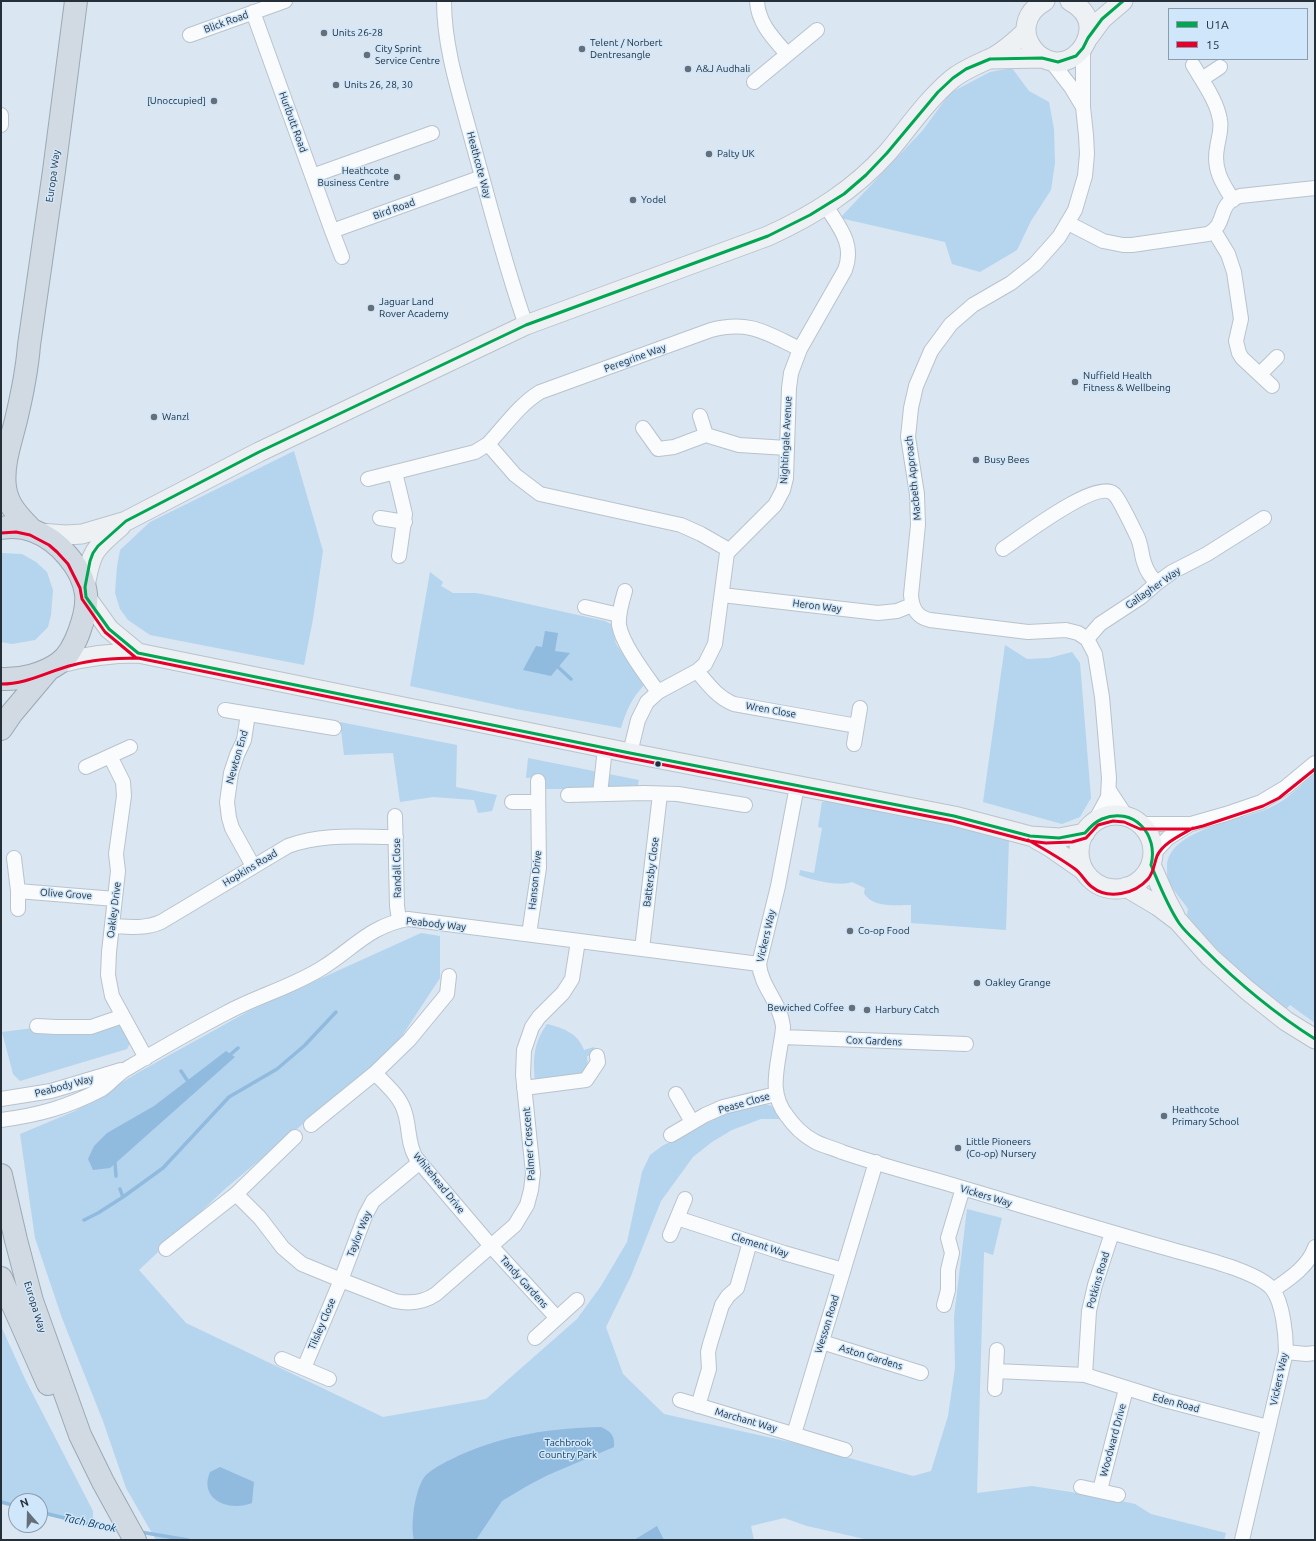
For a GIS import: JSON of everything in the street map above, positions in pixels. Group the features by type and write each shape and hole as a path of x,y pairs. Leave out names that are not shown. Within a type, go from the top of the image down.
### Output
{"highway":[{"name":"Europa Way","path":"36,531 23,521 10,504 4,488 4,477 7,454 28,365 29,345 54,171 75,3"},
{"name":"Europa Way","path":"1,443 20,362 29,345"},
{"path":"1,528 16,527 36,531 52,541 66,554 78,572 86,592 84,618 78,636 55,665 12,713 1,729"},
{"path":"1,679 24,677 55,665"},
{"name":"Europa Way","path":"1,1175 32,1301 80,1435 103,1482 136,1540"},
{"path":"1,1233 30,1322 47,1382"},
{"name":"Europa Way","path":"1,1278 54,1397 80,1435"}],"street":[{"name":"Blick Road","path":"190,35 285,1"},
{"name":"Heathcote Way","path":"444,1 447,41 460,94 511,283 526,325"},
{"path":"757,1 758,13 762,23 786,54"},
{"path":"1045,1 1030,7 1025,32 1028,42 1034,51 1047,60"},
{"path":"1071,1 1080,8 1086,16 1089,26 1086,43"},
{"path":"990,59 1047,60 1058,62 1076,56 1102,19 1123,1"},
{"name":"Hurlbutt Road","path":"254,12 332,231"},
{"path":"754,82 816,30"},
{"path":"36,531 66,535 82,534 126,521 259,452 526,325 768,236 789,226 826,206 844,194 866,175 887,153 938,92 953,78 966,69 990,59 1025,32"},
{"name":"Macbeth Approach","path":"912,605 911,595 918,525 917,494 908,432 911,408 920,373 931,351 951,324 973,305 1011,283 1030,268 1059,237 1075,210 1085,176 1086,135 1083,107 1086,43"},
{"name":"Macbeth Approach","path":"1047,60 1071,87 1083,107"},
{"path":"1193,65 1216,105 1219,114 1220,129 1215,164 1220,180 1232,200"},
{"path":"1202,79 1220,67"},
{"path":"1,115 1,125"},
{"path":"312,176 432,133"},
{"name":"Bird Road","path":"332,231 482,177"},
{"path":"1068,223 1103,241 1123,245 1201,236 1214,231 1220,224 1226,206 1232,200 1240,196 1315,188"},
{"name":"Nightingale Avenue","path":"729,550 775,505 780,498 785,484 791,373 800,349 847,264 848,244 826,206"},
{"path":"332,231 342,257"},
{"path":"1214,231 1228,254 1234,272 1241,319 1236,341 1239,353 1242,358 1272,386"},
{"name":"Peregrine Way","path":"368,479 475,452 488,444 529,399 540,392 711,330 728,326 746,326 763,331 800,349"},
{"path":"1260,374 1277,357"},
{"path":"700,416 706,435"},
{"path":"643,428 658,449 674,447 706,435 716,439 748,446 787,448"},
{"path":"488,444 516,475 540,494 681,525 702,534 729,550 726,556 715,644 705,664 697,671 658,692 647,702 640,712 635,727 630,753"},
{"path":"395,472 403,505 405,522 399,556"},
{"path":"1003,549 1075,501 1092,493 1107,491 1114,494 1120,504 1140,542 1145,566 1156,583"},
{"path":"380,518 405,522"},
{"name":"Gallagher Way","path":"1087,639 1100,624 1141,597 1156,583 1172,572 1207,554 1264,518"},
{"path":"126,521 98,546 93,553 90,560 86,592 109,629 138,653"},
{"path":"625,591 619,615 619,623 623,638 658,692"},
{"name":"Heron Way","path":"722,595 878,613 897,611 912,605"},
{"path":"912,605 914,612 919,617 930,620 1028,632 1066,630 1078,633 1087,639 1091,644 1095,654 1102,697 1107,738 1109,790 1106,802 1090,827 1079,850 1083,870"},
{"path":"585,607 619,615"},
{"path":"55,665 88,656 109,653 138,653 630,753 954,816 1030,836 1059,838 1090,827 1113,816 1120,816 1136,822 1192,824"},
{"name":"Wren Close","path":"697,671 718,695 734,704 857,726"},
{"path":"854,744 860,708"},
{"path":"226,710 334,728"},
{"name":"Newton End","path":"248,714 244,740 236,755 231,773 227,802 232,828 253,866"},
{"path":"86,767 130,747"},
{"path":"600,794 605,748"},
{"name":"Oakley Drive","path":"110,756 123,782 124,796 116,854 118,872 108,975 112,996 146,1058"},
{"path":"1030,836 1050,847 1083,870 1098,885 1114,889 1126,888 1144,877 1152,859 1168,838 1192,824 1261,802 1286,787 1315,764"},
{"name":"Hanson Drive","path":"529,934 539,868 538,781"},
{"name":"Vickers Way","path":"797,786 778,886 759,964 763,982 779,1010 783,1028 776,1070 775,1088 782,1110 802,1134 815,1142 876,1162 1112,1233 1199,1257 1247,1273 1262,1280 1273,1290 1278,1299 1284,1325 1286,1352 1242,1540"},
{"path":"1109,790 1124,813 1136,822 1150,838 1153,845 1152,859 1167,901 1178,921"},
{"path":"568,795 645,793 678,794 745,805"},
{"name":"Battersby Close","path":"642,949 660,794"},
{"path":"512,802 538,802"},
{"name":"Randall Close","path":"396,816 397,906 399,920"},
{"name":"Hopkins Road","path":"112,926 138,927 154,925 161,922 253,866 288,846 303,840 318,838 396,837"},
{"path":"14,858 18,891 18,909"},
{"path":"1126,888 1146,899 1178,921 1210,956 1246,990 1283,1019 1315,1039"},
{"name":"Olive Grove","path":"18,891 115,899"},
{"name":"Peabody Way","path":"1,1120 38,1114 62,1107 103,1088 126,1069 227,1012 316,971 369,933 399,920 408,919 759,964"},
{"name":"Palmer Crescent","path":"236,1194 260,1218 290,1254 302,1264 395,1301 406,1303 419,1302 429,1299 436,1294 515,1225 524,1212 531,1190 533,1173 524,1088 524,1050 532,1027 539,1017 569,984 573,974 578,941"},
{"path":"311,1125 375,1073 409,1040 446,994 449,976"},
{"path":"37,1026 56,1028 91,1027 123,1016"},
{"name":"Cox Gardens","path":"782,1037 966,1044"},
{"path":"524,1088 586,1080 598,1062 597,1056"},
{"name":"Peabody Way","path":"1,1099 51,1090 126,1069"},
{"name":"Whitehead Drive","path":"375,1073 402,1103 408,1121 411,1148 420,1162 491,1246"},
{"path":"676,1094 692,1122"},
{"name":"Pease Close","path":"670,1135 692,1122 723,1107 776,1094"},
{"path":"166,1249 236,1194 295,1137"},
{"name":"Taylor Way","path":"341,1280 365,1216 373,1201 420,1162"},
{"name":"Wesson Road","path":"794,1434 876,1162"},
{"path":"944,1305 948,1290 948,1270 952,1253 948,1238 963,1188"},
{"path":"670,1235 685,1199"},
{"name":"Clement Way","path":"678,1218 750,1242 843,1270"},
{"name":"Potkins Road","path":"1085,1375 1089,1311 1095,1286 1112,1233"},
{"path":"698,1406 709,1369 708,1352 722,1305 728,1296 737,1288 750,1242"},
{"name":"Tandy Gardens","path":"491,1246 557,1318"},
{"path":"1273,1290 1302,1267 1310,1258 1315,1247"},
{"name":"Tilsley Close","path":"304,1368 341,1280"},
{"path":"535,1338 577,1300"},
{"name":"Aston Gardens","path":"822,1342 921,1373"},
{"path":"995,1389 997,1350"},
{"path":"1286,1352 1306,1354 1315,1353"},
{"path":"282,1359 329,1379"},
{"name":"Eden Road","path":"996,1371 1085,1375 1126,1389 1268,1427"},
{"name":"Woodward Drive","path":"1100,1490 1126,1389"},
{"name":"Marchant Way","path":"680,1400 773,1429 794,1434"},
{"path":"794,1434 846,1450"},
{"name":"Woodward Drive","path":"1081,1487 1118,1494"}],"green space":[{"path":"1012,68 1029,91 1049,102 1054,129 1055,163 1051,190 1031,221 1017,250 980,272 952,264 945,242 840,218 923,130 950,93 990,72"},
{"path":"294,451 323,551 313,619 304,665 150,635 128,620 120,609 115,593 120,550 150,522"},
{"path":"1,553 22,554 36,562 47,572 53,590 51,615 48,627 35,640 12,644 1,642"},
{"path":"430,572 443,582 441,586 453,593 476,593 492,596 605,621 611,624 616,644 644,685 630,705 621,728 516,709 410,686"},
{"path":"1005,645 1027,659 1049,658 1072,652 1080,663 1091,798 1080,817 1062,824 983,802"},
{"path":"340,722 457,745 456,787 497,795 492,811 478,813 474,800 433,797 400,802 393,753 344,755"},
{"path":"528,758 639,780 637,789 546,789 544,777 526,778"},
{"path":"1315,773 1315,1023 1290,1005 1285,1010 1246,977 1209,941 1187,915 1188,909 1169,882 1167,876 1167,866 1171,853 1180,843 1208,828 1257,813 1275,805 1293,793"},
{"path":"827,801 977,830 1009,839 1006,930 911,923 911,905 885,905 878,903 868,898 864,893 865,888 852,882 841,884 818,881 799,875 800,870 814,873 822,828 818,827 822,802"},
{"name":"Tachbrook Country Park","path":"421,933 440,936 440,978 394,1048 226,1188 139,1270 186,1323 383,1417 486,1399 577,1319 601,1286 627,1242 642,1172 650,1155 662,1146 728,1112 762,1103 772,1106 780,1119 761,1119 732,1130 712,1142 693,1157 661,1201 631,1276 606,1327 623,1374 664,1414 799,1444 913,1476 931,1471 948,1416 955,1368 954,1317 967,1209 1002,1218 993,1255 984,1252 977,1493 1032,1486 1103,1497 1135,1504 1151,1514 1226,1533 1224,1540 869,1540 807,1526 784,1518 751,1526 754,1540 156,1540 126,1488 103,1421 62,1318 35,1238 20,1134 75,1111 139,1072 249,1011"},
{"path":"117,1014 130,1043 127,1049 20,1081 13,1074 2,1032 97,1020"},
{"path":"547,1024 559,1027 574,1035 584,1050 594,1047 596,1054 587,1056 588,1067 582,1077 535,1082 535,1052 542,1031"},
{"path":"1,1326 25,1379 93,1511 93,1525 48,1514 48,1493 8,1493 8,1505 1,1503"}],"shaded area":[{"path":"545,631 558,633 555,651 570,653 551,676 523,670 536,646 542,647"},
{"path":"226,1051 235,1057 110,1168 93,1170 88,1159 94,1146 107,1133 154,1106"},
{"path":"601,1427 612,1434 614,1447 548,1475 502,1501 476,1540 414,1540 413,1516 416,1497 426,1475 438,1466 460,1455 494,1442 547,1431"},
{"path":"220,1467 254,1482 252,1503 234,1506 226,1505 212,1496 208,1490 207,1482 210,1472"},
{"path":"657,1526 664,1540 634,1540"}],"waterway":[{"path":"558,667 571,679"},
{"path":"84,1220 123,1197 163,1168 229,1097 277,1069 304,1046 336,1012"},
{"path":"231,1054 238,1048"},
{"path":"181,1071 187,1080"},
{"path":"115,1163 116,1176"},
{"path":"120,1189 123,1197"},
{"name":"Tach Brook","path":"1,1502 8,1504"},
{"name":"Tach Brook","path":"48,1514 93,1525 120,1529"},
{"name":"Tach Brook","path":"140,1532 188,1540"}],"transit line":[{"name":"U1A","path":"1085,833 1059,838 1030,836 954,816 630,753 138,653 109,629 86,597 85,587 93,553 98,546 126,521 259,452 526,325 768,236 810,215 844,194 866,175 887,153 938,92 953,78 966,69 990,59 1042,58 1058,62 1076,56 1102,19 1123,1"},
{"name":"15","path":"1,533 16,532 30,535 49,545 57,552 68,564 80,588 82,599 105,632 135,657"},
{"name":"15","path":"1,684 20,682 89,661 138,658 629,758 953,821 1029,841 1046,843 1072,842 1086,838 1098,825 1113,821 1124,822 1140,829 1191,829 1203,826 1263,806 1279,798 1315,769"},
{"name":"U1A","path":"1085,833 1097,822 1113,816 1124,816 1133,820 1147,833 1151,843 1151,865"},
{"name":"15","path":"1028,840 1058,857 1075,869 1087,883 1098,891 1121,894 1129,892 1143,884 1153,871 1157,856 1163,847 1193,828"},
{"name":"U1A","path":"1151,865 1171,909 1179,923 1188,933 1230,974 1257,997 1285,1019 1315,1039"}],"place":[{"name":"Units 26-28","path":"324,33"},
{"name":"Telent / Norbert Dentresangle","path":"582,49"},
{"name":"City Sprint Service Centre","path":"367,55"},
{"name":"A&J Audhali","path":"688,69"},
{"name":"Units 26, 28, 30","path":"336,85"},
{"name":"[Unoccupied]","path":"214,101"},
{"name":"Palty UK","path":"709,154"},
{"name":"Heathcote Business Centre","path":"397,177"},
{"name":"Yodel","path":"633,200"},
{"name":"Jaguar Land Rover Academy","path":"371,308"},
{"name":"Nuffield Health Fitness & Wellbeing","path":"1075,382"},
{"name":"Wanzl","path":"154,417"},
{"name":"Busy Bees","path":"976,460"},
{"name":"Co-op Food","path":"850,931"},
{"name":"Oakley Grange","path":"977,983"},
{"name":"Bewiched Coffee","path":"852,1008"},
{"name":"Harbury Catch","path":"867,1010"},
{"name":"Heathcote Primary School","path":"1164,1116"},
{"name":"Little Pioneers (Co-op) Nursery","path":"958,1148"}]}
